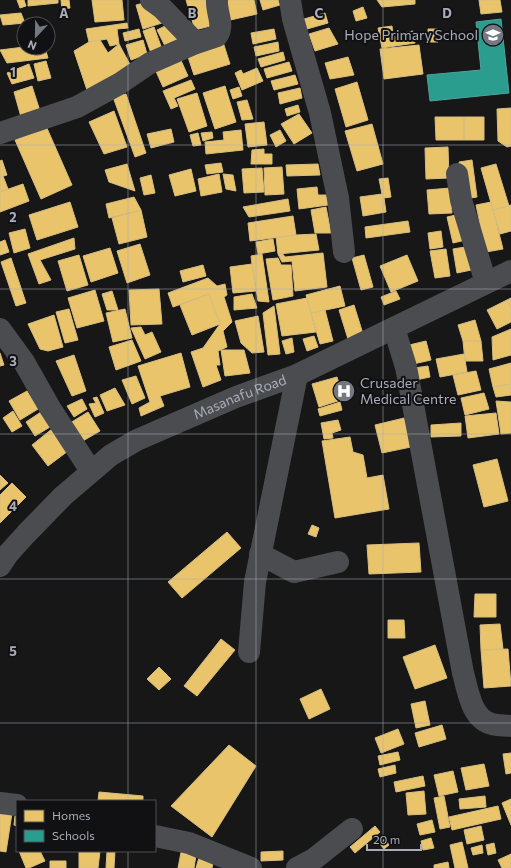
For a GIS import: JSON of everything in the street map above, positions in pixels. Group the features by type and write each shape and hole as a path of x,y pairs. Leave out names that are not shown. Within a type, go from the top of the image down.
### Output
{"street":[{"path":"151,0 162,8 196,43"},
{"path":"0,132 78,107 119,84 150,63 216,36 219,33 221,26 217,0"},
{"path":"290,0 293,18 320,113 338,198 344,252"},
{"path":"457,174 461,200 486,283"},
{"name":"Masanafu Road","path":"2,559 63,496 91,471 111,455 137,440 236,398 297,375 511,271"},
{"path":"0,328 24,362 50,408 91,471"},
{"path":"394,328 406,367 460,659 470,700 477,713 486,722 511,726"},
{"path":"250,652 255,582 297,375"},
{"path":"260,554 294,572 338,562"},
{"path":"0,803 16,805"},
{"path":"297,868 314,859 352,829"},
{"path":"156,836 189,843 251,868"}],"building: Homes":[{"path":"17,0 24,0 26,6 20,8"},
{"path":"28,0 58,0 58,3 28,6"},
{"path":"61,0 69,0 70,8 62,9"},
{"path":"92,0 122,0 124,20 95,22"},
{"path":"186,0 206,0 214,25 195,30"},
{"path":"220,0 254,0 257,14 226,21"},
{"path":"260,0 278,0 280,5 263,10"},
{"path":"377,0 415,0 415,4 382,7"},
{"path":"479,0 500,0 502,12 481,14"},
{"path":"144,3 165,22 143,29 136,5"},
{"path":"363,7 367,18 356,21 353,11"},
{"path":"21,13 22,16 16,16 16,24 3,25 0,15"},
{"path":"325,13 328,23 307,29 304,19"},
{"path":"127,23 128,28 117,29 119,44 110,46 107,39 89,42 86,29"},
{"path":"169,24 182,40 166,48 157,30"},
{"path":"392,26 393,35 413,31 415,43 382,48 378,28"},
{"path":"154,27 162,49 151,53 143,31"},
{"path":"329,28 338,44 315,51 309,34"},
{"path":"139,29 141,37 125,41 123,33"},
{"path":"274,29 276,39 253,44 251,33"},
{"path":"428,29 438,29 438,42 428,42"},
{"path":"100,40 108,53 119,44 132,68 87,90 74,51 89,42"},
{"path":"143,40 147,54 131,60 126,45"},
{"path":"223,42 230,64 194,75 187,54"},
{"path":"278,42 279,51 256,56 254,47"},
{"path":"419,45 423,74 384,79 380,49"},
{"path":"16,48 16,56 47,56 48,58 7,63 0,50"},
{"path":"283,52 285,60 261,67 258,59"},
{"path":"179,56 188,76 163,87 154,67"},
{"path":"348,57 354,75 330,79 325,63"},
{"path":"46,61 51,78 38,81 34,64"},
{"path":"289,62 292,71 267,78 264,69"},
{"path":"29,64 34,78 12,84 7,73"},
{"path":"257,68 263,81 242,90 235,73 241,70 243,74"},
{"path":"295,75 298,84 274,90 271,81"},
{"path":"191,80 195,89 174,98 178,106 171,109 163,91"},
{"path":"357,82 368,120 346,127 335,89"},
{"path":"32,86 40,111 21,117 14,92"},
{"path":"225,86 236,122 215,129 203,93"},
{"path":"239,87 242,96 233,99 230,90"},
{"path":"300,88 302,98 280,104 278,93"},
{"path":"197,93 207,126 189,132 177,99"},
{"path":"126,94 146,153 135,157 113,97"},
{"path":"247,100 253,119 242,120 237,102"},
{"path":"298,105 300,112 287,116 285,109"},
{"path":"511,108 511,146 507,147 498,141 497,109"},
{"path":"114,111 127,147 104,154 89,122"},
{"path":"299,114 312,133 294,144 281,124"},
{"path":"435,117 464,117 464,140 436,140"},
{"path":"464,117 484,117 484,140 464,140"},
{"path":"264,122 267,145 248,147 245,124"},
{"path":"372,124 383,164 357,171 345,131"},
{"path":"46,126 72,185 41,199 15,140"},
{"path":"171,129 174,142 151,148 147,134"},
{"path":"241,130 243,150 206,154 205,142 224,140 223,132"},
{"path":"280,130 286,141 276,147 270,135"},
{"path":"212,132 213,138 203,141 201,133"},
{"path":"198,133 201,145 193,146 190,135"},
{"path":"448,147 449,178 426,179 425,148"},
{"path":"264,149 264,154 272,154 272,164 251,164 252,150"},
{"path":"2,160 7,175 0,177 0,161"},
{"path":"472,160 477,197 465,199 459,162"},
{"path":"221,163 223,172 207,174 205,165"},
{"path":"127,164 135,191 109,182 105,170"},
{"path":"318,164 320,175 287,176 286,165"},
{"path":"496,164 509,206 493,210 481,168"},
{"path":"282,167 284,194 265,195 264,168"},
{"path":"262,168 264,192 244,193 242,169"},
{"path":"191,169 196,191 175,196 169,175"},
{"path":"219,174 222,192 201,196 198,179"},
{"path":"223,174 233,175 236,191 226,189"},
{"path":"151,175 155,193 144,195 140,178"},
{"path":"3,176 8,189 0,192 0,177"},
{"path":"388,178 391,197 384,198 386,212 363,216 360,197 382,194 379,179"},
{"path":"23,184 29,201 0,212 0,192"},
{"path":"317,187 318,195 326,195 328,205 299,209 297,189"},
{"path":"450,188 452,213 429,214 427,190"},
{"path":"134,197 141,210 109,218 106,204"},
{"path":"288,199 290,211 249,217 243,207"},
{"path":"70,202 78,227 37,240 29,215"},
{"path":"491,202 503,249 486,252 476,205"},
{"path":"511,205 511,231 500,234 493,210"},
{"path":"326,207 331,233 315,233 311,210"},
{"path":"141,210 147,237 119,244 112,218"},
{"path":"460,214 466,240 453,243 447,217"},
{"path":"293,216 296,235 250,241 248,223"},
{"path":"408,221 410,232 366,238 365,227"},
{"path":"25,229 30,248 14,253 9,233"},
{"path":"441,231 443,247 430,249 428,233"},
{"path":"316,234 319,250 278,254 276,237"},
{"path":"74,238 75,249 40,260 51,280 39,284 28,254"},
{"path":"273,239 275,251 258,254 256,242"},
{"path":"5,240 9,252 0,255 0,242"},
{"path":"140,244 150,275 127,283 117,251"},
{"path":"471,246 476,269 457,273 453,249"},
{"path":"110,248 118,273 91,282 83,256"},
{"path":"446,249 450,276 435,278 430,251"},
{"path":"282,253 285,257 323,253 327,287 295,291 292,261 282,262 278,254"},
{"path":"262,254 269,302 258,301 252,264 251,256"},
{"path":"79,255 88,285 67,291 58,261"},
{"path":"364,255 373,287 361,290 352,258"},
{"path":"407,255 418,281 391,292 380,266"},
{"path":"11,258 26,303 16,306 1,262"},
{"path":"278,258 281,265 291,265 293,296 273,300 266,259"},
{"path":"252,264 256,291 233,293 230,267"},
{"path":"203,265 206,276 183,282 180,271"},
{"path":"208,278 217,286 225,284 227,295 224,297 232,322 223,331 227,347 218,351 220,365 216,365 221,380 203,387 191,352 203,348 220,324 209,294 173,307 168,293"},
{"path":"340,286 345,306 311,313 306,295"},
{"path":"159,289 162,324 131,325 129,290"},
{"path":"95,290 104,321 77,328 68,298"},
{"path":"112,291 118,310 107,310 102,294"},
{"path":"396,291 400,299 384,305 381,297"},
{"path":"209,294 220,324 192,335 180,305"},
{"path":"252,294 257,308 234,310 234,297"},
{"path":"307,298 316,332 282,336 276,304"},
{"path":"511,298 511,308 507,300"},
{"path":"507,300 511,308 511,322 497,329 487,310"},
{"path":"354,305 363,334 348,339 339,310"},
{"path":"274,306 280,354 268,355 263,313"},
{"path":"69,309 78,340 65,343 56,312"},
{"path":"125,309 132,338 113,342 106,313"},
{"path":"325,310 333,341 320,344 311,313"},
{"path":"54,315 63,347 48,351 40,349 28,324"},
{"path":"258,316 264,352 252,353 241,343 235,321"},
{"path":"475,320 481,341 463,341 458,325"},
{"path":"141,327 145,335 152,332 161,352 145,359 131,328"},
{"path":"511,329 511,355 493,360 492,337"},
{"path":"314,336 318,347 307,351 303,339"},
{"path":"292,338 294,352 286,354 282,341"},
{"path":"132,340 141,361 116,370 109,347"},
{"path":"426,341 431,360 409,365 405,346"},
{"path":"463,341 481,341 483,361 465,361"},
{"path":"221,350 244,350 250,373 225,376"},
{"path":"0,353 4,365 0,366"},
{"path":"181,353 190,387 160,396 164,406 141,416 139,408 150,402 138,366"},
{"path":"464,354 467,372 440,377 436,359"},
{"path":"74,355 86,391 72,396 56,361"},
{"path":"511,363 511,384 493,387 489,369"},
{"path":"428,366 430,377 416,380 414,368"},
{"path":"476,371 481,390 458,395 453,375"},
{"path":"136,376 145,398 132,404 122,380"},
{"path":"337,377 344,399 319,407 312,384"},
{"path":"511,384 511,395 496,397 493,387"},
{"path":"115,388 125,405 107,411 100,395"},
{"path":"27,391 38,409 20,420 9,401"},
{"path":"484,393 489,409 465,415 461,398"},
{"path":"97,397 104,413 95,417 89,404 96,403 93,398"},
{"path":"82,399 87,409 74,417 67,406"},
{"path":"496,401 511,402 511,433 501,434"},
{"path":"340,402 342,410 320,416 318,409"},
{"path":"13,411 22,426 12,432 3,418"},
{"path":"41,412 50,427 35,436 26,422"},
{"path":"88,412 100,431 81,442 70,423"},
{"path":"496,413 499,434 468,438 465,416"},
{"path":"404,418 411,447 382,453 375,425"},
{"path":"338,420 341,430 332,433 333,438 324,439 321,423"},
{"path":"461,423 461,436 431,437 431,425"},
{"path":"52,429 68,451 48,466 32,445"},
{"path":"350,437 353,452 363,455 367,478 383,475 389,509 335,518 322,441"},
{"path":"497,459 508,501 484,507 473,465"},
{"path":"0,475 8,483 0,490"},
{"path":"12,483 26,497 0,523 0,495"},
{"path":"312,525 319,528 316,537 308,534"},
{"path":"227,532 241,548 182,598 168,582"},
{"path":"419,543 421,572 369,574 367,545"},
{"path":"475,594 496,594 496,617 474,617"},
{"path":"388,620 404,620 405,638 388,638"},
{"path":"500,624 503,649 481,650 480,625"},
{"path":"221,639 235,650 197,696 184,686"},
{"path":"435,645 447,678 415,689 403,657"},
{"path":"508,649 511,686 484,688 481,650"},
{"path":"159,667 171,679 159,690 147,679"},
{"path":"321,689 330,709 309,719 300,699"},
{"path":"425,701 430,725 416,728 411,704"},
{"path":"442,725 446,739 419,747 415,733"},
{"path":"398,729 404,744 381,753 375,738"},
{"path":"229,745 256,766 212,837 171,806"},
{"path":"398,752 400,760 380,765 378,756"},
{"path":"511,753 511,773 506,774 503,754"},
{"path":"484,764 489,786 466,790 461,768"},
{"path":"395,765 396,773 380,777 378,769"},
{"path":"453,771 458,792 439,796 434,775"},
{"path":"423,776 425,786 396,792 394,782"},
{"path":"424,791 426,814 408,815 406,793"},
{"path":"99,792 143,796 143,800 98,800"},
{"path":"444,796 450,827 440,829 434,798"},
{"path":"485,796 486,807 460,809 459,799"},
{"path":"511,799 511,825 502,803"},
{"path":"498,806 501,819 452,830 449,817"},
{"path":"0,811 12,813 6,852 0,851"},
{"path":"15,816 16,826 14,825"},
{"path":"432,820 435,832 420,835 417,824"},
{"path":"375,826 380,832 355,853 350,847"},
{"path":"481,826 484,840 467,844 464,830"},
{"path":"431,838 434,848 423,850 421,841"},
{"path":"385,839 389,845 384,849 379,843"},
{"path":"462,842 468,868 455,868 450,845"},
{"path":"494,843 496,853 488,855 486,845"},
{"path":"482,845 483,853 473,855 471,848"},
{"path":"182,847 197,849 194,868 178,868"},
{"path":"283,851 283,860 261,861 261,852"},
{"path":"19,852 40,852 45,861 26,868"},
{"path":"79,852 100,852 98,868 79,868"},
{"path":"107,852 115,852 114,868 106,868"},
{"path":"200,854 214,858 212,868 196,868"},
{"path":"511,854 511,868 502,868 498,860"},
{"path":"50,861 66,861 66,868 50,868"},
{"path":"448,862 449,868 434,868 434,865"}],"building: Schools":[{"path":"501,19 509,93 430,101 427,75 481,70 476,22"}],"place":[{"name":"Hope Primary School","path":"493,35"},
{"name":"Crusader Medical Centre","path":"344,391"}]}
